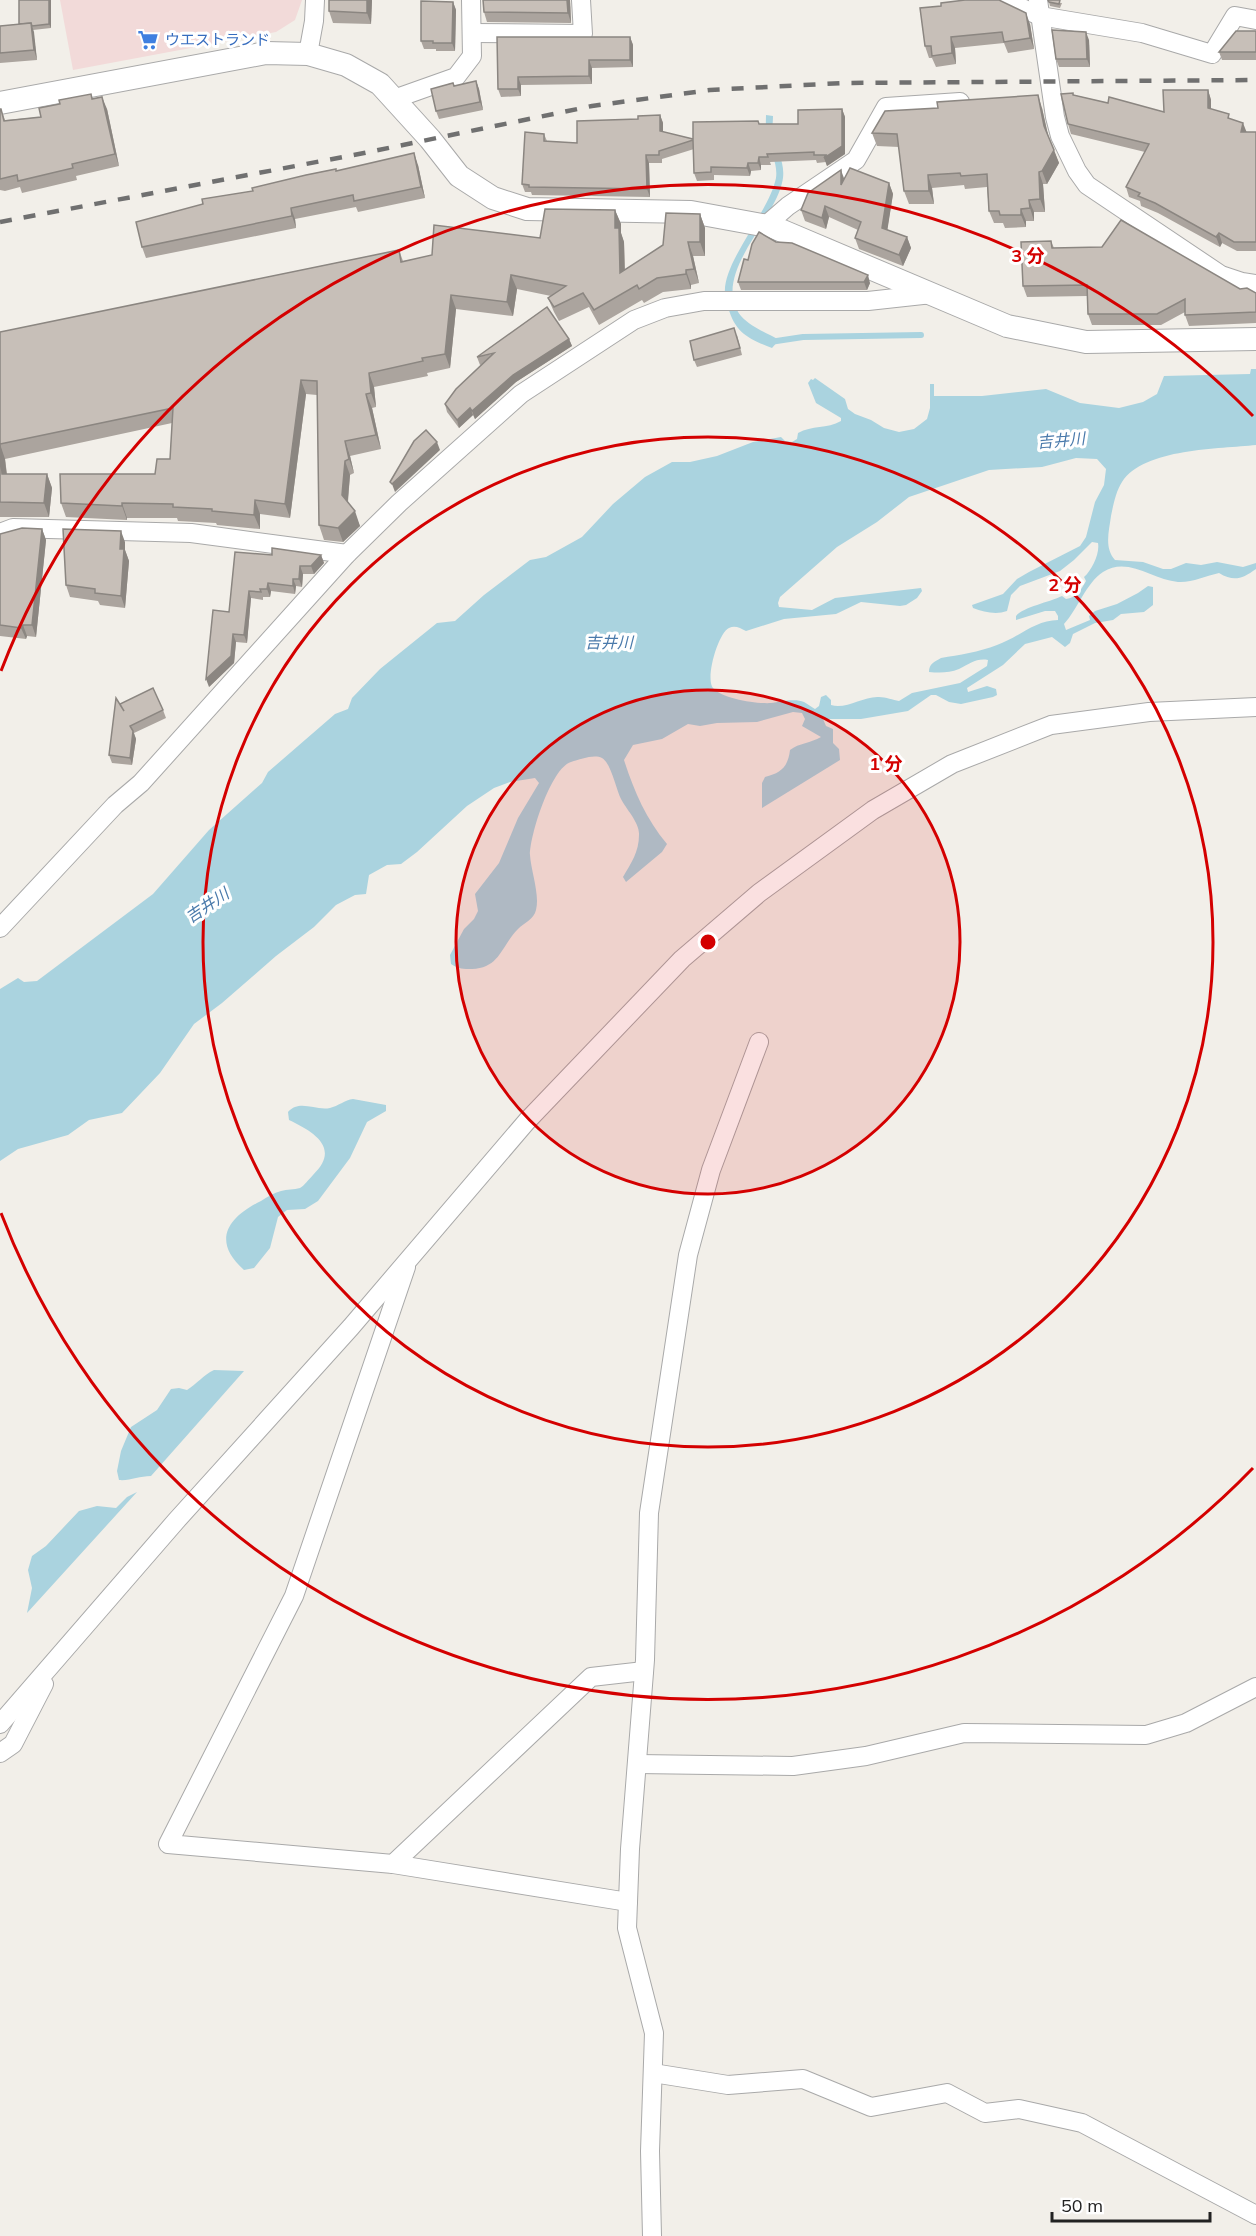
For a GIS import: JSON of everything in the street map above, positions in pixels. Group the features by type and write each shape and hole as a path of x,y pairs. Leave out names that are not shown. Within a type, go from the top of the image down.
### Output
{"street":[{"path":"308,54 315,0"},
{"path":"394,99 456,77 472,56 471,0"},
{"path":"472,33 583,34 581,0"},
{"path":"1004,0 1142,33 1212,54 1235,15 1256,20"},
{"path":"1039,8 1046,96 1060,136 1077,171 1087,185 1221,275 1256,284"},
{"path":"0,103 266,53 308,54 346,64 380,84 430,139 459,176 493,198 527,209 691,212 773,227 1007,326 1086,342 1256,339"},
{"path":"765,226 788,206 856,160 886,107 981,101"},
{"path":"0,928 115,805 141,783 347,554 399,503 521,394 634,320 665,308 704,301 868,300 933,294"},
{"path":"0,533 13,528 191,533 347,554"},
{"path":"0,1724 176,1521 351,1327 527,1121 682,960 759,893 873,810 952,764 1051,725 1149,712 1256,707"},
{"path":"652,2236 650,2151 654,2033 627,1928 644,1671 649,1513 688,1255 711,1170 759,1042"},
{"path":"410,1257 294,1596 168,1844 393,1864 628,1902"},
{"path":"0,1753 13,1744 59,1656"},
{"path":"393,1864 591,1677 644,1671"},
{"path":"637,1764 793,1766 866,1756 964,1733 1146,1735 1186,1723 1256,1687"},
{"path":"653,2073 728,2085 803,2079 872,2107 947,2093 985,2113 1019,2109 1082,2123 1256,2215"}],"shaded area":[{"name":"ウエストランド","path":"60,0 302,0 295,20 276,32 73,70"}],"water":[{"path":"766,115 773,116 774,140 783,170 782,183 738,267 733,284 733,301 745,320 779,340 772,348 750,338 739,329 731,316 725,294 726,281 731,267 765,206 776,178 775,162 766,135"},
{"name":"吉井川","path":"1251,369 1256,369 1256,445 1184,452 1147,462 1122,482 1116,494 1108,539 1109,550 1115,560 1143,562 1163,569 1171,569 1186,563 1201,565 1217,562 1243,567 1256,563 1256,569 1242,577 1234,578 1219,573 1183,582 1131,568 1112,568 1103,572 1087,589 1064,624 1066,630 1090,620 1089,616 1095,611 1117,604 1148,586 1153,587 1153,605 1144,612 1121,614 1113,620 1095,623 1073,634 1070,643 1065,647 1052,637 1025,644 1003,665 967,688 968,692 987,686 996,689 997,695 993,697 961,704 931,695 908,711 861,719 823,719 826,726 833,729 833,743 839,749 840,760 762,808 762,783 765,777 783,768 788,761 790,750 821,737 802,726 805,719 802,713 793,712 757,722 717,723 700,726 688,724 662,739 633,745 624,760 636,794 667,844 662,852 626,882 623,877 638,847 639,830 621,799 611,771 602,758 587,757 571,762 563,767 549,789 534,833 530,855 537,897 535,913 518,929 489,965 472,969 461,968 451,964 450,955 464,929 478,911 475,894 499,863 518,818 539,783 535,778 510,782 494,788 467,806 401,864 387,865 369,875 366,894 355,895 336,905 314,927 194,1024 160,1073 122,1113 89,1120 68,1135 18,1149 0,1161 0,989 18,978 24,982 37,981 153,894 209,830 262,783 268,772 335,714 348,709 352,698 380,669 437,623 455,621 484,595 530,560 546,557 582,537 613,504 645,477 672,462 690,462 717,456 753,442 781,437 785,441 792,442 797,439 798,433 841,421 841,418 816,403 808,383 815,378 845,399 848,409 855,414 884,428 899,432 914,429 927,419 930,408 930,384 934,384 934,396 982,396 1046,389 1080,403 1119,408 1143,402 1157,394 1164,376 1250,374","holes":["1076,458 1097,459 1106,469 1104,485 1095,502 1086,537 1080,546 1017,579 1003,594 972,605 973,608 986,612 1007,611 1011,595 1020,586 1060,571 1092,542 1098,543 1095,561 1084,577 1086,581 1073,597 1066,599 1062,596 1030,607 1016,616 1016,620 1045,611 1055,611 1058,620 1034,626 1005,642 990,647 941,658 931,665 929,672 944,672 959,669 976,661 988,660 987,666 960,683 912,693 899,701 873,697 837,706 831,705 831,700 826,695 821,697 819,706 815,709 796,700 771,703 749,702 724,695 713,688 711,676 714,656 721,638 731,627 746,631 784,619 836,614 861,602 900,606 917,598 922,591 921,588 835,598 812,610 779,607 778,603 780,597 837,547 877,522 909,497 989,470 1042,467"]},
{"path":"353,1099 386,1105 386,1111 367,1122 350,1158 318,1201 305,1209 287,1210 278,1217 270,1248 254,1268 244,1270 228,1249 226,1240 232,1222 249,1207 271,1195 283,1190 302,1187 325,1157 321,1142 307,1130 289,1120 288,1112 298,1106 330,1108"},
{"path":"214,1370 244,1371 151,1476 119,1480 117,1471 121,1451 131,1427 157,1410 171,1389 187,1390"},
{"path":"137,1492 27,1613 32,1588 28,1570 32,1556 46,1546 79,1511 97,1506 116,1508 127,1497"}],"building":[{"path":"19,0 49,0 49,24 32,26 31,23 19,24"},
{"path":"329,0 367,0 367,13 329,11"},
{"path":"483,0 567,0 568,13 484,12"},
{"path":"965,0 999,0 1026,13 1030,38 1004,42 1002,32 951,37 952,53 932,56 931,46 925,46 920,8"},
{"path":"1048,0 1060,0 1059,4"},
{"path":"421,1 453,2 452,43 421,41"},
{"path":"31,23 34,50 0,53 0,26"},
{"path":"1052,30 1086,32 1087,59 1056,59"},
{"path":"1236,31 1256,31 1256,52 1219,52"},
{"path":"497,37 630,37 630,60 589,60 589,76 518,77 518,89 498,89"},
{"path":"476,81 480,102 436,111 431,89 453,83 454,86"},
{"path":"1163,90 1208,90 1208,108 1229,114 1228,118 1243,123 1241,132 1256,132 1256,242 1234,242 1219,233 1216,237 1138,196 1140,193 1126,187 1149,144 1068,124 1061,94 1073,93 1073,95 1108,103 1109,97 1164,112"},
{"path":"91,94 92,99 102,97 115,154 72,164 73,168 18,181 17,175 0,179 0,109 4,121 41,117 39,108 60,104 59,100"},
{"path":"1038,95 1044,126 1054,150 1042,171 1039,172 1040,199 1029,200 1030,208 1021,209 1021,215 1000,215 999,211 989,211 987,174 928,175 929,191 904,191 897,134 872,133 885,111 938,108 937,102"},
{"path":"842,109 842,146 824,158 826,155 814,155 814,152 767,154 768,157 759,157 758,163 748,163 747,168 711,167 711,172 694,173 693,140 659,151 659,155 646,155 647,189 529,187 529,185 522,184 525,132 544,134 544,141 577,143 577,121 638,119 638,116 660,115 660,131 693,139 693,122 758,121 759,124 798,124 798,110"},
{"path":"414,153 421,187 354,201 353,195 291,208 292,216 142,247 136,222 203,204 202,199 253,191 252,188 306,175 336,169 336,171"},
{"path":"850,168 889,183 882,228 907,237 899,255 855,238 861,222 825,206 822,218 801,210 808,193 841,170 841,185"},
{"path":"545,209 615,210 615,228 619,228 620,273 663,245 666,213 700,214 700,242 688,242 694,269 686,270 686,274 657,278 639,289 637,285 594,310 583,293 554,307 548,298 566,286 511,275 507,302 451,295 445,354 369,373 371,393 366,394 376,435 345,441 349,459 345,461 342,495 355,511 338,528 319,525 317,381 301,380 285,504 255,500 254,515 212,511 212,509 173,507 173,504 122,503 122,506 61,503 60,474 155,474 157,459 170,459 173,408 0,444 0,332 399,250 401,262 432,255 434,225 540,238"},
{"path":"1121,220 1240,289 1247,288 1256,293 1256,312 1185,315 1185,299 1157,314 1088,314 1087,285 1023,286 1021,242 1051,241 1052,248 1102,247"},
{"path":"759,232 776,242 792,243 868,275 864,282 738,282 744,259 748,260 752,244"},
{"path":"547,307 569,339 513,375 472,411 470,408 457,420 445,404 456,389 494,353 477,357"},
{"path":"734,328 740,348 694,360 690,341"},
{"path":"426,430 437,442 392,484 390,482 414,441"},
{"path":"0,444 2,474 47,474 44,503 0,502"},
{"path":"22,528 42,529 32,625 23,625 21,628 0,625 0,534"},
{"path":"63,529 121,531 120,549 124,549 121,596 95,593 95,589 66,585"},
{"path":"272,548 321,555 311,566 300,566 299,579 293,579 293,586 268,583 267,589 260,589 261,592 249,591 244,635 233,634 231,656 206,679 213,610 229,612 235,552 272,555"},
{"path":"153,688 163,710 130,726 133,731 130,758 109,755 116,698 124,711 120,704"}],"waterway":[{"path":"770,342 803,337 921,335"}],"railway":[{"path":"0,222 364,153 592,106 710,90 844,83 1256,80"}],"place":[{"name":"ウエストランド","path":"148,40"}]}
